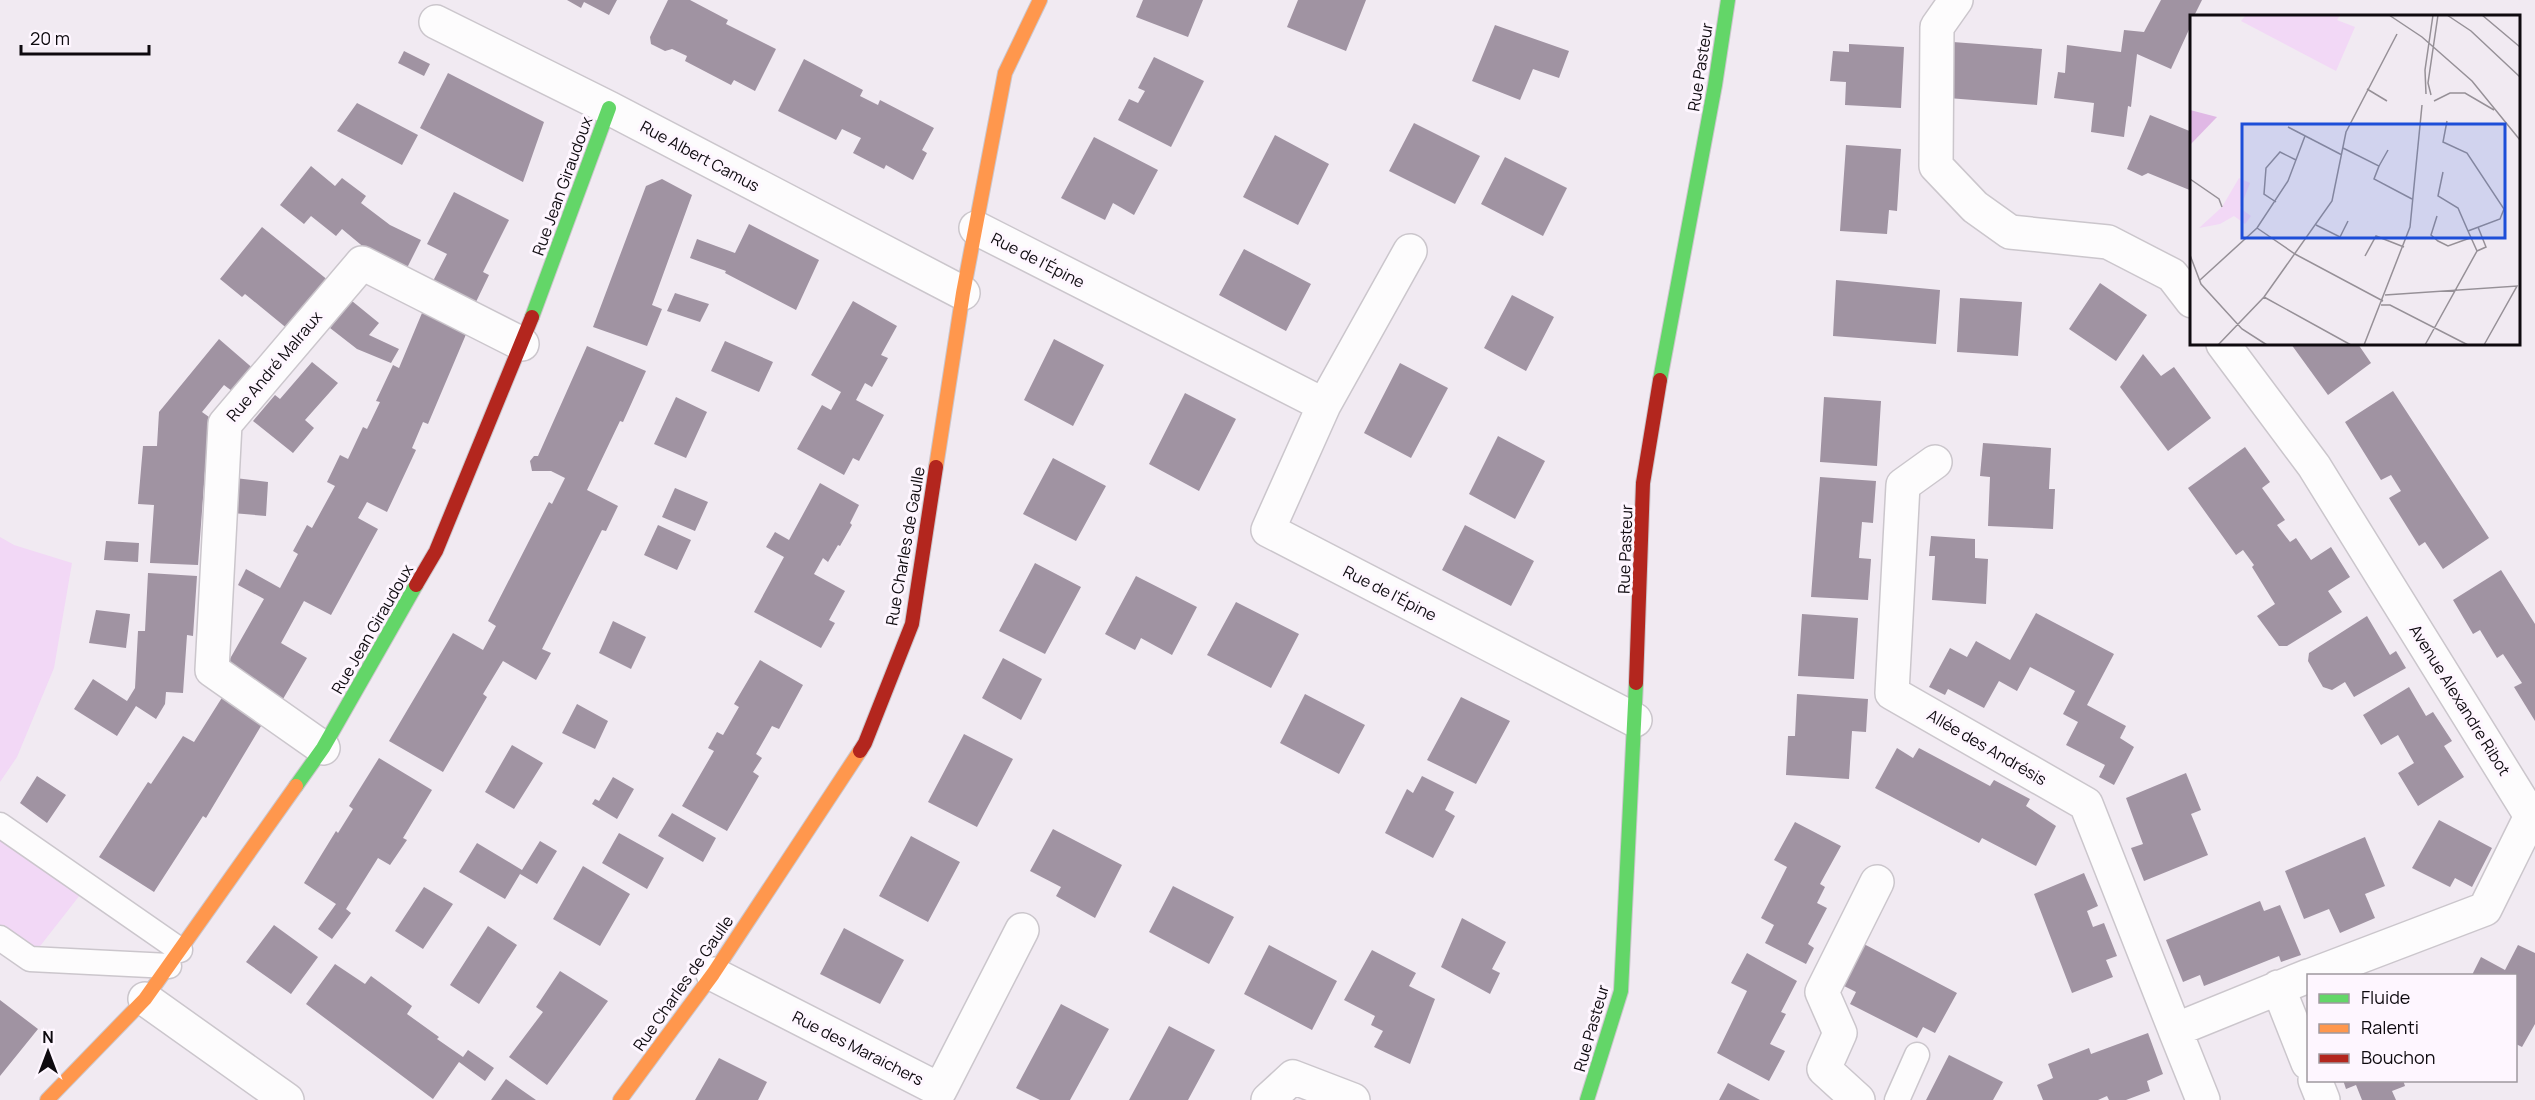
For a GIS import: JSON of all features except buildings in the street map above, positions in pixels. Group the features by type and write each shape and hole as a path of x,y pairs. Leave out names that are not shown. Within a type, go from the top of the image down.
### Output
{"street":[{"name":"Rue Charles de Gaulle","path":"620,1100 712,974 865,743 912,624 963,293 1005,74 1040,0"},
{"name":"Rue Pasteur","path":"1587,1100 1621,991 1635,720 1643,483 1670,322 1715,85 1728,0"},
{"path":"1956,0 1937,27 1936,166 1976,207 2010,232 2108,242 2172,275 2190,298"},
{"name":"Rue Albert Camus","path":"436,22 609,108 963,293"},
{"name":"Rue Jean Giraudoux","path":"47,1100 146,999 175,958 323,748 436,550 522,344 609,108"},
{"name":"Rue de l'Épine","path":"976,228 1324,405"},
{"name":"Rue de l'Épine","path":"1410,251 1324,405 1268,530 1635,720"},
{"name":"Rue André Malraux","path":"323,748 212,670 225,424 362,263 522,344"},
{"name":"Avenue Alexandre Ribot","path":"2224,345 2314,465 2531,816 2485,909 2314,974"},
{"name":"Allée des Andrésis","path":"1935,462 1903,485 1892,693 2085,804 2175,1030"},
{"path":"1858,1100 1824,1070 1840,1033 1822,992 1877,882"},
{"name":"Rue des Maraichers","path":"712,974 940,1090 1022,930"},
{"name":"Avenue Alexandre Ribot","path":"2175,1030 2307,977"},
{"path":"2278,987 2307,1060"},
{"path":"146,999 287,1100"},
{"path":"2175,1030 2198,1099"},
{"path":"1268,1100 1293,1077 1353,1100"},
{"path":"2316,1082 2323,1100"}],"lane":[{"path":"0,825 175,958"},
{"path":"0,938 30,959 175,958"},
{"path":"1897,1100 1917,1054"}],"shaded area":[{"path":"0,537 14,545 72,563 54,668 17,757 0,782"},
{"path":"0,825 87,886 30,959 0,938"}],"traffic: fast":[{"path":"1660,380 1715,85 1728,0"},
{"path":"532,317 609,108"},
{"path":"296,786 323,748 416,585"},
{"path":"1587,1100 1621,991 1636,683"}],"traffic: slow":[{"path":"936,467 963,293 1005,73 1040,0"},
{"path":"620,1100 713,974 860,751"},
{"path":"47,1100 145,999 296,786"}],"traffic: jam":[{"path":"416,585 436,551 532,317"},
{"path":"1636,683 1643,483 1660,380"},
{"path":"860,751 912,624 936,467"}]}
